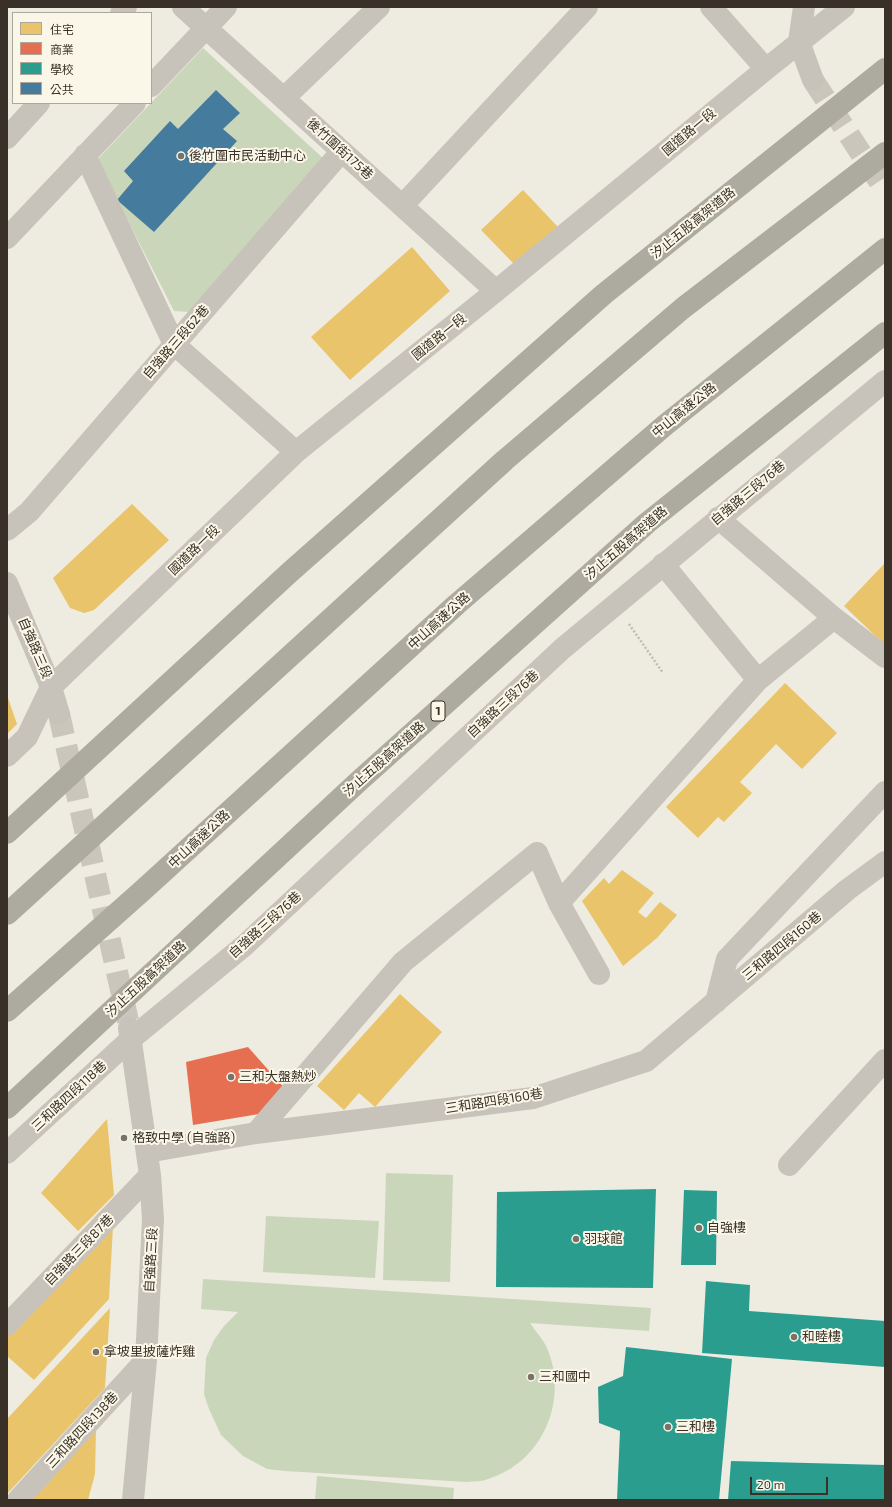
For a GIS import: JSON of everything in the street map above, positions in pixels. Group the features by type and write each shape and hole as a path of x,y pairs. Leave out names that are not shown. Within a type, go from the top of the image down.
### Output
{"highway":[{"name":"汐止五股高架道路","path":"7,833 289,574 604,294 885,69"},
{"path":"7,914 505,460 683,308 885,153"},
{"name":"中山高速公路","path":"7,1011 142,891 457,604 664,426 885,249"},
{"name":"汐止五股高架道路","path":"7,1108 354,787 647,523 885,333"}],"street":[{"name":"後竹圍街175巷","path":"184,7 496,291"},
{"path":"152,85 226,7"},
{"path":"284,98 380,7"},
{"path":"402,206 587,7"},
{"path":"711,7 766,69"},
{"path":"804,7 799,42 813,80"},
{"name":"國道路一段","path":"7,756 27,737 51,688 296,452 844,7"},
{"path":"7,138 37,104"},
{"path":"7,238 134,104"},
{"name":"自強路三段62巷","path":"7,530 29,512 342,151"},
{"path":"85,155 174,344 296,452"},
{"name":"自強路三段76巷","path":"130,1030 245,945 562,649 718,518 885,381"},
{"path":"718,518 834,618 885,657"},
{"path":"663,564 758,680"},
{"name":"自強路三段","path":"7,583 51,688 59,714"},
{"path":"559,903 758,680 834,618"},
{"path":"716,1002 727,959 885,792"},
{"path":"256,1133 403,962 537,853 559,903 599,974"},
{"name":"三和路四段160巷","path":"147,1152 256,1133 533,1098 646,1062 847,890 885,862"},
{"name":"自強路三段","path":"130,1030 150,1175 153,1219 146,1360 133,1500"},
{"name":"三和路四段118巷","path":"7,1154 130,1030"},
{"path":"789,1165 885,1060"},
{"name":"自強路三段87巷","path":"7,1325 150,1175"},
{"name":"三和路四段138巷","path":"18,1500 146,1360"}],"path":[{"path":"615,604 663,674"}],"green space":[{"path":"203,48 325,160 190,312 174,311 97,160 150,104 152,104 152,102"},
{"path":"386,1173 453,1175 450,1282 383,1280"},
{"path":"266,1216 379,1221 375,1278 263,1272"},
{"path":"203,1279 651,1308 649,1331 530,1323 547,1348 553,1368 555,1388 553,1408 546,1427 537,1444 524,1459 507,1471 486,1480 467,1482 267,1469 243,1456 221,1435 209,1409 204,1394 206,1358 214,1340 224,1326 238,1312 201,1309"},
{"path":"317,1476 454,1488 453,1500 315,1500"}],"building: 住宅":[{"path":"523,190 558,227 517,267 481,230"},
{"path":"412,247 450,291 350,380 311,337"},
{"path":"132,504 169,540 94,610 84,613 70,608 53,578"},
{"path":"885,563 885,645 844,606"},
{"path":"785,683 837,733 802,769 776,744 740,782 752,793 724,822 718,817 698,838 666,807"},
{"path":"7,695 17,724 7,734"},
{"path":"622,870 654,893 638,912 646,918 660,902 677,915 657,938 623,966 582,901 604,878 609,884"},
{"path":"400,994 442,1032 375,1107 359,1093 344,1110 317,1086"},
{"path":"107,1119 114,1195 78,1231 41,1193"},
{"path":"113,1226 109,1299 34,1380 7,1356 7,1332"},
{"path":"110,1308 105,1388 7,1494 7,1419"},
{"path":"96,1428 95,1474 88,1500 26,1500"}],"building: 商業":[{"name":"三和大盤熱炒","path":"248,1047 287,1091 265,1113 193,1125 186,1062"}],"building: 學校":[{"name":"羽球館","path":"656,1189 653,1288 496,1287 497,1192"},
{"name":"自強樓","path":"684,1190 717,1191 716,1265 681,1265"},
{"name":"和睦樓","path":"706,1281 750,1285 749,1311 885,1321 885,1367 702,1353"},
{"name":"三和樓","path":"626,1347 732,1359 719,1500 617,1500 620,1431 599,1423 598,1387 623,1376"},
{"path":"731,1461 885,1465 885,1500 728,1500"}],"building: 公共":[{"name":"後竹圍市民活動中心","path":"216,90 240,113 223,129 237,141 154,232 117,200 133,181 124,171 170,121 178,129"}],"tunnel":[{"path":"813,80 885,190"},
{"path":"59,714 128,1021"}],"place":[{"name":"後竹圍市民活動中心","path":"181,156"},
{"name":"三和大盤熱炒","path":"231,1077"},
{"name":"格致中學 (自強路)","path":"124,1138"},
{"name":"自強樓","path":"699,1228"},
{"name":"羽球館","path":"576,1239"},
{"name":"和睦樓","path":"794,1337"},
{"name":"拿坡里披薩炸雞","path":"96,1352"},
{"name":"三和國中","path":"531,1377"},
{"name":"三和樓","path":"668,1427"}]}
